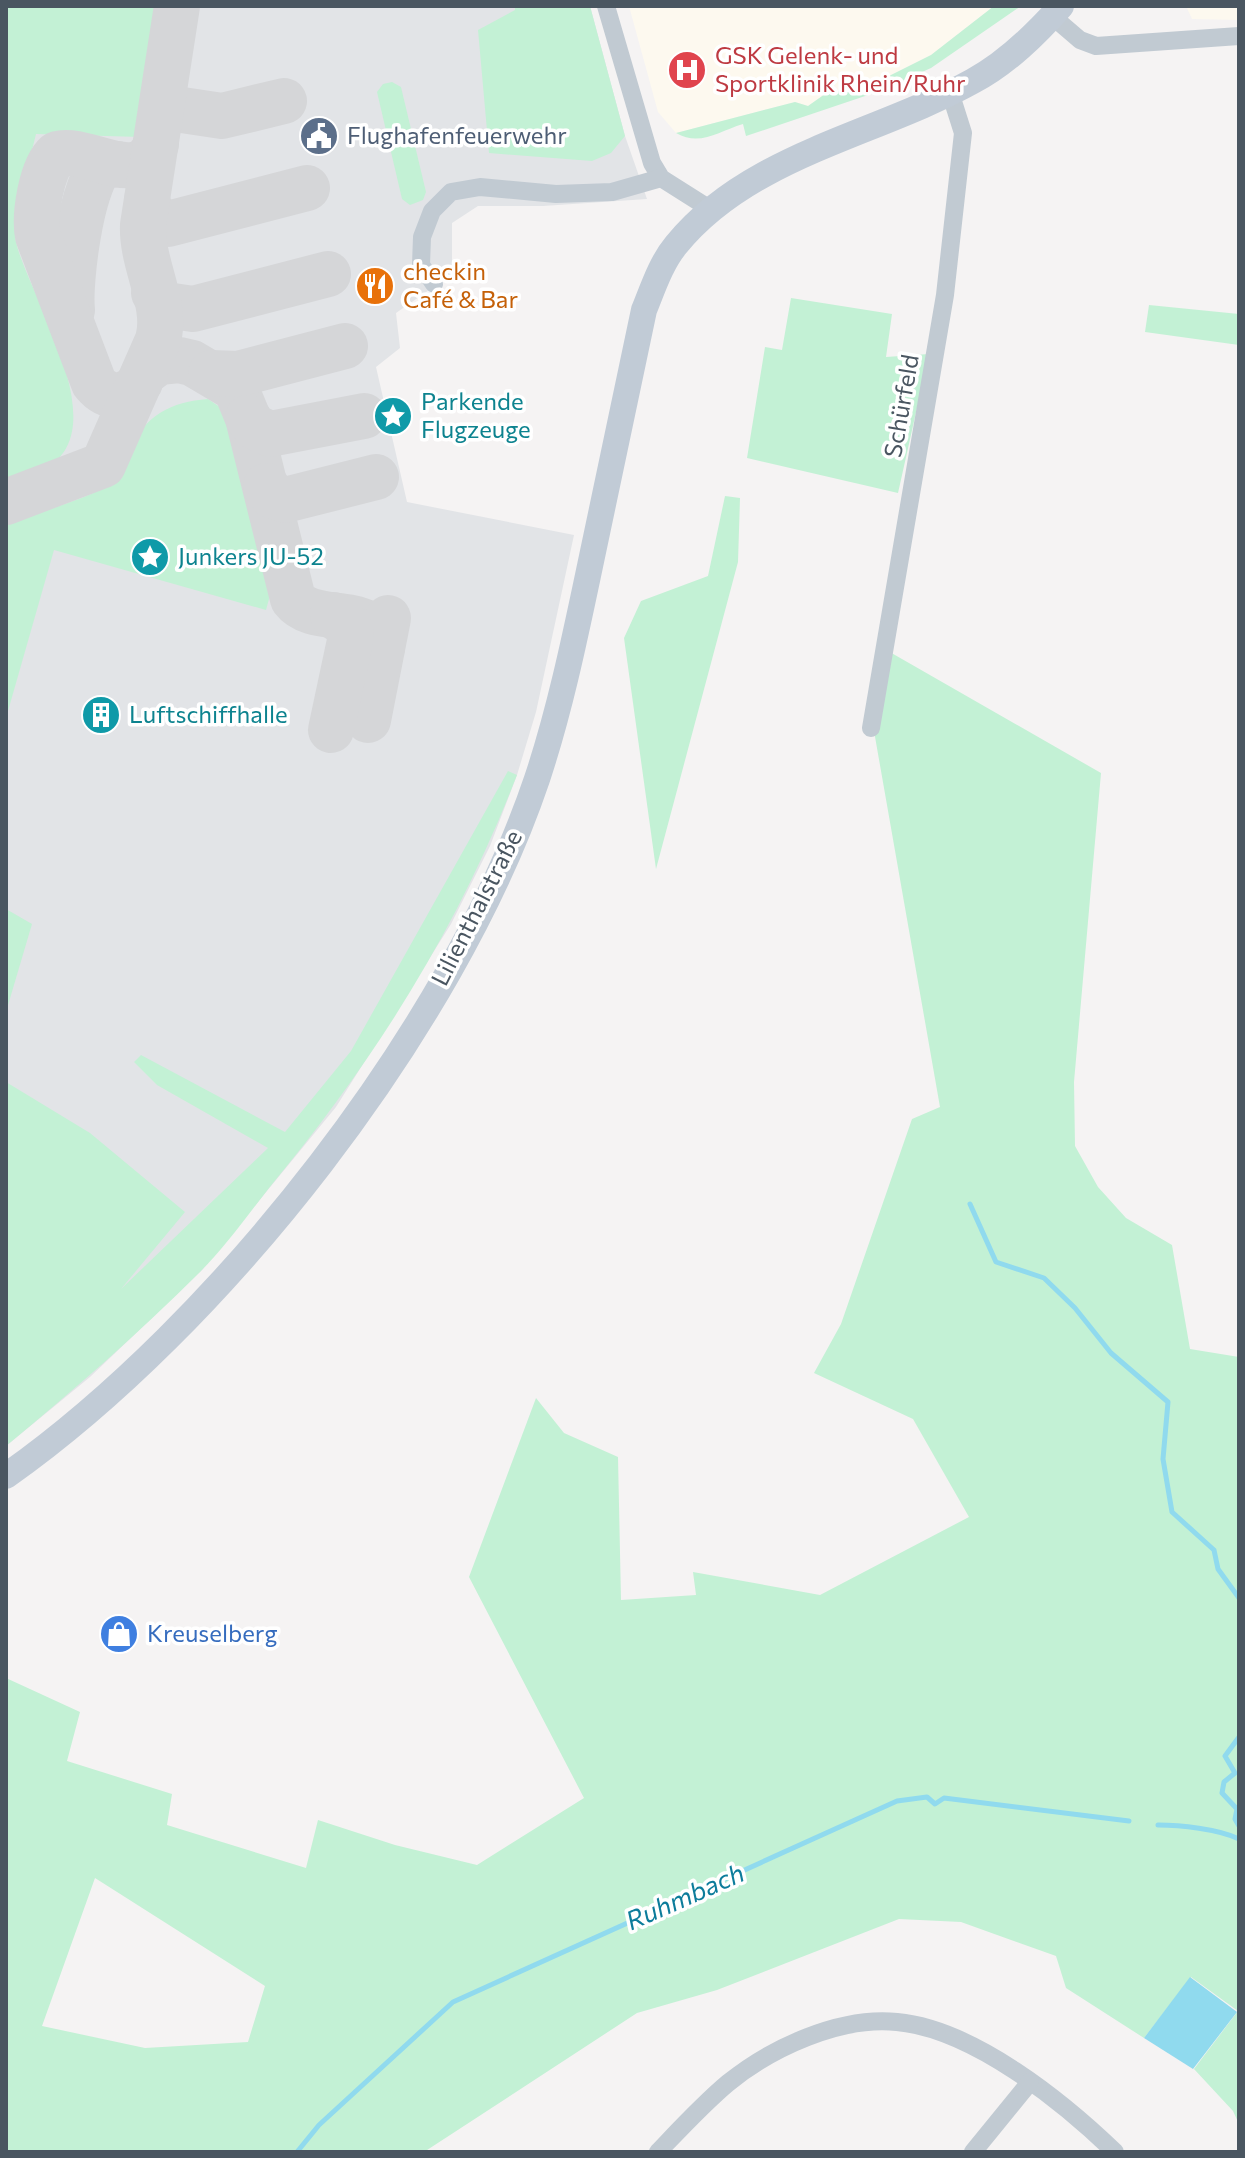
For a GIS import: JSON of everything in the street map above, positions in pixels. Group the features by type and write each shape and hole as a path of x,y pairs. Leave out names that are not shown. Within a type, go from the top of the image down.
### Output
{"main road":[{"name":"Lilienthalstraße","path":"6,1476 86,1413 164,1340 244,1254 348,1125 409,1035 463,943 502,867 553,728 644,310 656,278 675,246 710,209 753,181 950,92 997,66 1057,11"}],"street":[{"path":"606,6 640,127 661,178 710,209"},
{"path":"1057,11 1080,40 1096,46 1239,36"},
{"name":"Schürfeld","path":"871,728 945,295 963,133 950,92"},
{"path":"434,284 421,265 422,237 432,211 451,192 480,187 556,194 612,192 661,178"},
{"path":"658,2152 721,2090 750,2069 817,2035 875,2021 914,2024 955,2038 1030,2082 1115,2152"},
{"path":"973,2152 1030,2082"}],"shaded area":[{"path":"6,6 590,6 625,136 647,199 543,206 478,206 452,223 452,274 396,313 400,348 376,367 407,502 574,535 536,712 517,775 490,846 451,924 336,1107 202,1270 90,1377 6,1446"},
{"path":"629,6 994,6 931,55 871,85 825,94 808,106 795,102 676,133 658,112"},
{"path":"1186,6 1239,6 1239,20 1192,19"}],"green space":[{"path":"6,6 161,6 141,137 36,134 19,206 16,242 61,356 70,388 73,418 68,444 52,464 6,480"},
{"path":"515,6 590,6 625,136 611,153 592,161 489,153 478,30 515,10"},
{"path":"994,6 1021,6 931,68 877,92 746,136 743,124 701,138 676,133 795,102 808,106 825,94 871,85 931,55"},
{"path":"392,82 401,87 426,192 423,200 410,205 402,199 377,92 383,84"},
{"path":"791,298 892,314 886,357 929,354 898,493 747,458 765,347 782,350"},
{"path":"1149,305 1239,314 1239,345 1145,332"},
{"path":"208,399 230,414 272,588 266,610 54,550 6,718 6,523 102,489 117,476 136,438 152,419 182,403"},
{"path":"725,496 740,498 738,562 656,869 624,638 641,601 708,576"},
{"path":"888,651 1101,773 1074,1082 1075,1146 1098,1187 1126,1218 1172,1245 1190,1349 1239,1357 1239,2124 1233,2111 1194,2069 1238,2011 1191,1977 1144,2038 1066,1988 1056,1956 961,1922 899,1919 717,1990 637,2013 424,2152 6,2152 6,1678 80,1712 67,1761 172,1794 167,1825 306,1868 318,1820 395,1845 477,1865 584,1798 469,1577 536,1398 564,1433 618,1457 621,1600 696,1595 693,1572 820,1595 969,1517 913,1419 814,1373 841,1324 912,1119 940,1107 874,731","holes":["95,1878 265,1986 248,2042 145,2048 42,2026"]},
{"path":"508,771 517,775 468,887 440,940 378,1042 308,1140 236,1231 177,1295 6,1446 6,1082 90,1133 185,1212 121,1289 268,1148 157,1085 134,1062 141,1055 285,1132 351,1051"},
{"path":"6,909 32,924 6,1012"}],"water":[{"path":"1190,1977 1237,2012 1193,2069 1144,2038"}],"waterway":[{"path":"970,1204 996,1262 1044,1278 1075,1308 1111,1353 1168,1402 1163,1459 1172,1512 1214,1550 1218,1569 1239,1598"},
{"path":"1239,1737 1225,1756 1235,1773 1224,1782 1222,1793 1237,1809 1235,1819 1239,1826"},
{"name":"Ruhmbach","path":"297,2152 319,2125 453,2002 897,1801 927,1797 935,1804 944,1798 1129,1821"},
{"name":"Ruhmbach","path":"1158,1825 1210,1830 1239,1839"}],"taxiway":[{"path":"6,502 103,465 158,340 160,312 143,239 143,225 177,6"},
{"path":"162,107 222,116 284,101"},
{"path":"140,382 129,392 117,395 99,389 94,383 38,236 37,217 43,181 57,154 70,153 112,163 138,164 148,157 156,144"},
{"path":"72,310 72,279 88,194 101,167 117,164"},
{"path":"147,200 151,214 168,224 307,188"},
{"path":"154,293 166,305 193,309 328,274"},
{"path":"211,373 238,374 345,346"},
{"path":"144,373 159,362 179,360 192,363 236,389 248,418 293,599 303,608 357,619 369,625 378,634 382,648"},
{"path":"248,418 255,427 270,434 364,416"},
{"path":"266,486 273,496 285,500 376,477"},
{"path":"331,730 351,636 349,627 333,615"},
{"path":"368,720 388,618"}],"place":[{"name":"GSK Gelenk- und Sportklinik Rhein/Ruhr","path":"687,70"},
{"name":"Flughafenfeuerwehr","path":"319,136"},
{"name":"checkin Café & Bar","path":"375,286"},
{"name":"Parkende Flugzeuge","path":"393,416"},
{"name":"Junkers JU-52","path":"150,557"},
{"name":"Luftschiffhalle","path":"101,715"},
{"name":"Kreuselberg","path":"119,1634"}]}
